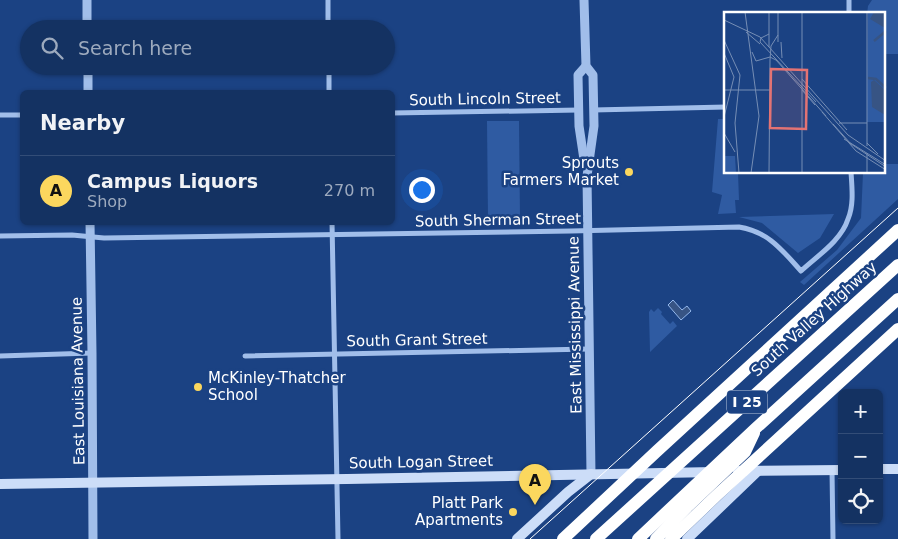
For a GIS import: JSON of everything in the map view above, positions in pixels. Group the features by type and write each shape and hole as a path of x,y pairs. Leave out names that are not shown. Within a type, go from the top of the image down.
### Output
{"highway":[{"path":"563,539 898,230"},
{"path":"862,263 898,234"},
{"name":"South Valley Highway","path":"596,539 898,265"},
{"name":"I 25","path":"638,539 756,428 898,299"},
{"path":"671,539 898,329"},
{"path":"656,539 745,452 756,428"},
{"path":"554,539 657,451"}],"main road":[{"path":"883,469 898,469"},
{"name":"South Logan Street","path":"0,484 837,470"},
{"path":"687,539 755,471"},
{"path":"517,539 568,492 594,474"}],"street":[{"path":"86,0 87,20"},
{"path":"328,0 328,20"},
{"name":"East Mississippi Avenue","path":"584,0 586,66 593,75 594,110 594,126 587,176 589,349 594,474"},
{"path":"586,66 578,75 587,109 724,107"},
{"path":"88,75 88,90"},
{"path":"329,75 329,90"},
{"name":"East Mississippi Avenue","path":"578,75 579,126 587,176"},
{"name":"South Lincoln Street","path":"395,113 578,110"},
{"path":"0,115 20,115"},
{"name":"South Sherman Street","path":"0,236 72,235 104,238 731,227 754,231 770,239 801,271 844,228 848,220 852,196 851,174"},
{"name":"East Louisiana Avenue","path":"90,225 93,539"},
{"path":"332,225 338,539"},
{"name":"South Grant Street","path":"245,356 589,349"},
{"path":"0,356 92,353"},
{"path":"833,539 837,470"}],"shaded area":[{"path":"872,0 898,0 898,54 886,54 886,12 867,12 868,6"},
{"path":"718,119 724,119 724,174 738,174 739,200 735,200 736,213 718,214 722,195 712,192"},
{"path":"487,121 519,121 520,220 488,220"},
{"path":"886,164 898,164 898,199 804,285 800,282 837,250 861,218 863,174 886,174"},
{"path":"834,214 820,238 798,253 762,223 739,217"},
{"path":"673,300 682,310 687,306 691,311 681,320 668,305"},
{"path":"658,308 670,324 673,321 677,326 650,352 649,312 651,309 654,312"}],"tram line":[{"path":"530,539 898,208"}],"place":[{"name":"Sprouts Farmers Market","path":"629,172"},
{"name":"McKinley-Thatcher School","path":"198,387"},
{"name":"Campus Liquors","path":"535,505"},
{"name":"Platt Park Apartments","path":"513,512"}]}
